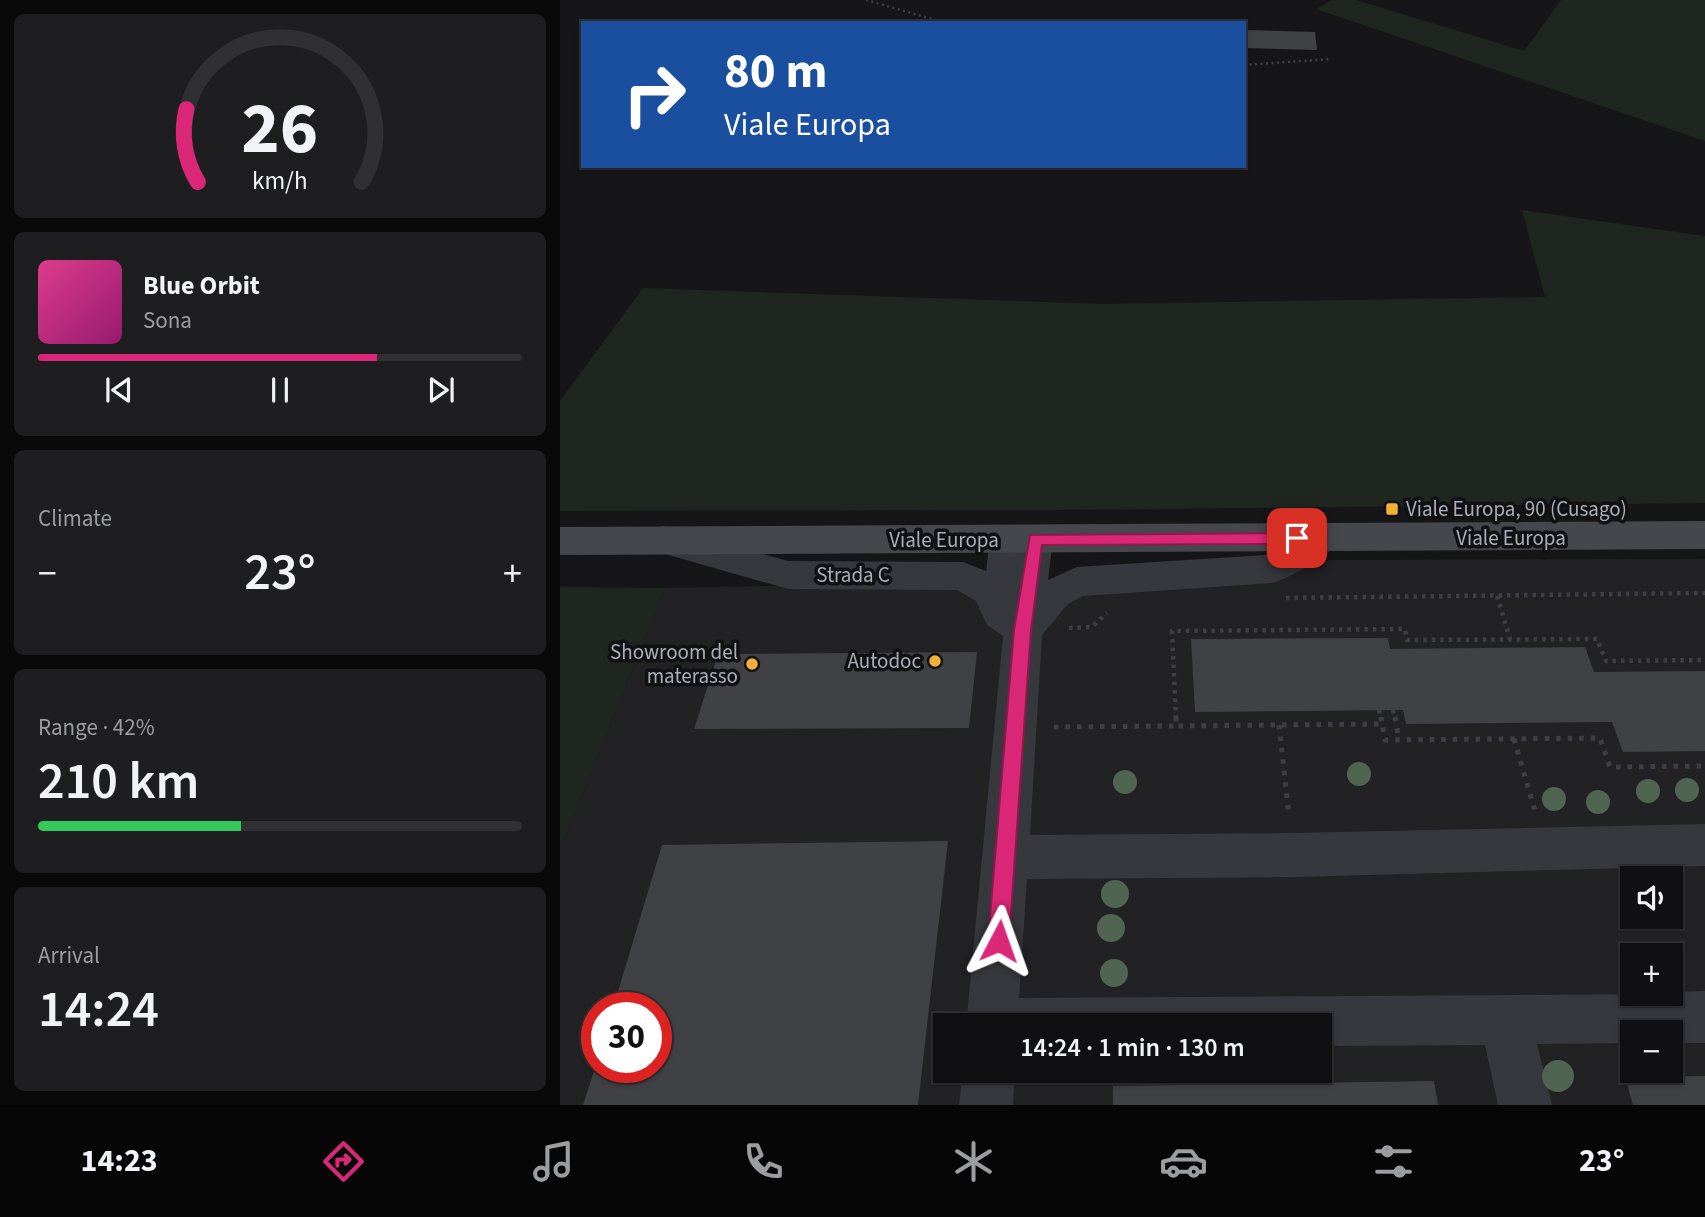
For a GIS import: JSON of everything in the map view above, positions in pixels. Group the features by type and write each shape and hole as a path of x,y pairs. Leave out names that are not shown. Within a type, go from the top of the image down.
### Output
{"main road":[{"name":"Viale Europa","path":"560,541 1705,535"}],"street":[{"path":"1023,630 1055,594 1077,582 1272,569 1323,538"},
{"path":"993,1013 1023,630 1008,604 1004,580 1022,539"},
{"name":"Strada C","path":"663,540 788,575 963,576 990,591 1001,614 1023,630"},
{"path":"1005,857 1294,855 1705,845"},
{"path":"1332,1026 1505,1019 1705,1017"},
{"path":"1505,1019 1525,1105"},
{"path":"986,1105 988,1083"}],"path":[{"path":"866,0 939,21"},
{"path":"1246,65 1330,59"},
{"path":"1274,598 1705,593"},
{"path":"1497,596 1510,639"},
{"path":"1023,630 1092,627 1112,609"},
{"path":"1176,726 1172,631 1405,629 1407,640 1597,639 1606,661 1705,660"},
{"path":"1364,630 1366,638"},
{"path":"1377,630 1378,638"},
{"path":"1380,710 1385,740 1600,738 1610,767 1705,766"},
{"path":"1393,710 1399,740"},
{"path":"1016,727 1382,724"},
{"path":"1279,725 1294,855"},
{"path":"1514,739 1546,849"}],"shaded area":[{"path":"1332,0 1356,0 1524,51 1561,0 1705,0 1705,141 1316,9"},
{"path":"1522,210 1705,236 1705,503 1055,510 560,511 560,401 643,288 1101,304 1545,297"},
{"path":"1705,559 1705,1105 560,1105 560,851 665,588 1277,575 1324,560"},
{"path":"560,587 665,588 560,851"}],"building":[{"path":"1246,30 1315,32 1317,50 1246,48"},
{"path":"1388,638 1390,649 1585,647 1594,672 1705,671 1705,751 1623,752 1612,722 1406,724 1403,710 1195,712 1191,639"},
{"path":"977,652 969,728 694,729 718,654"},
{"path":"948,841 918,1105 583,1105 590,1083 672,1083 672,992 618,992 662,845"},
{"path":"1683,1076 1705,1076 1705,1105 1633,1105 1627,1083 1683,1083"},
{"path":"1434,1081 1438,1105 1113,1105 1113,1086"}],"place":[{"name":"Viale Europa, 90 (Cusago)","path":"1392,509"},
{"name":"Autodoc","path":"935,661"},
{"name":"Showroom del materasso","path":"752,664"}],"route":[{"path":"999,941 1023,630 1035,540 1297,538"}]}
